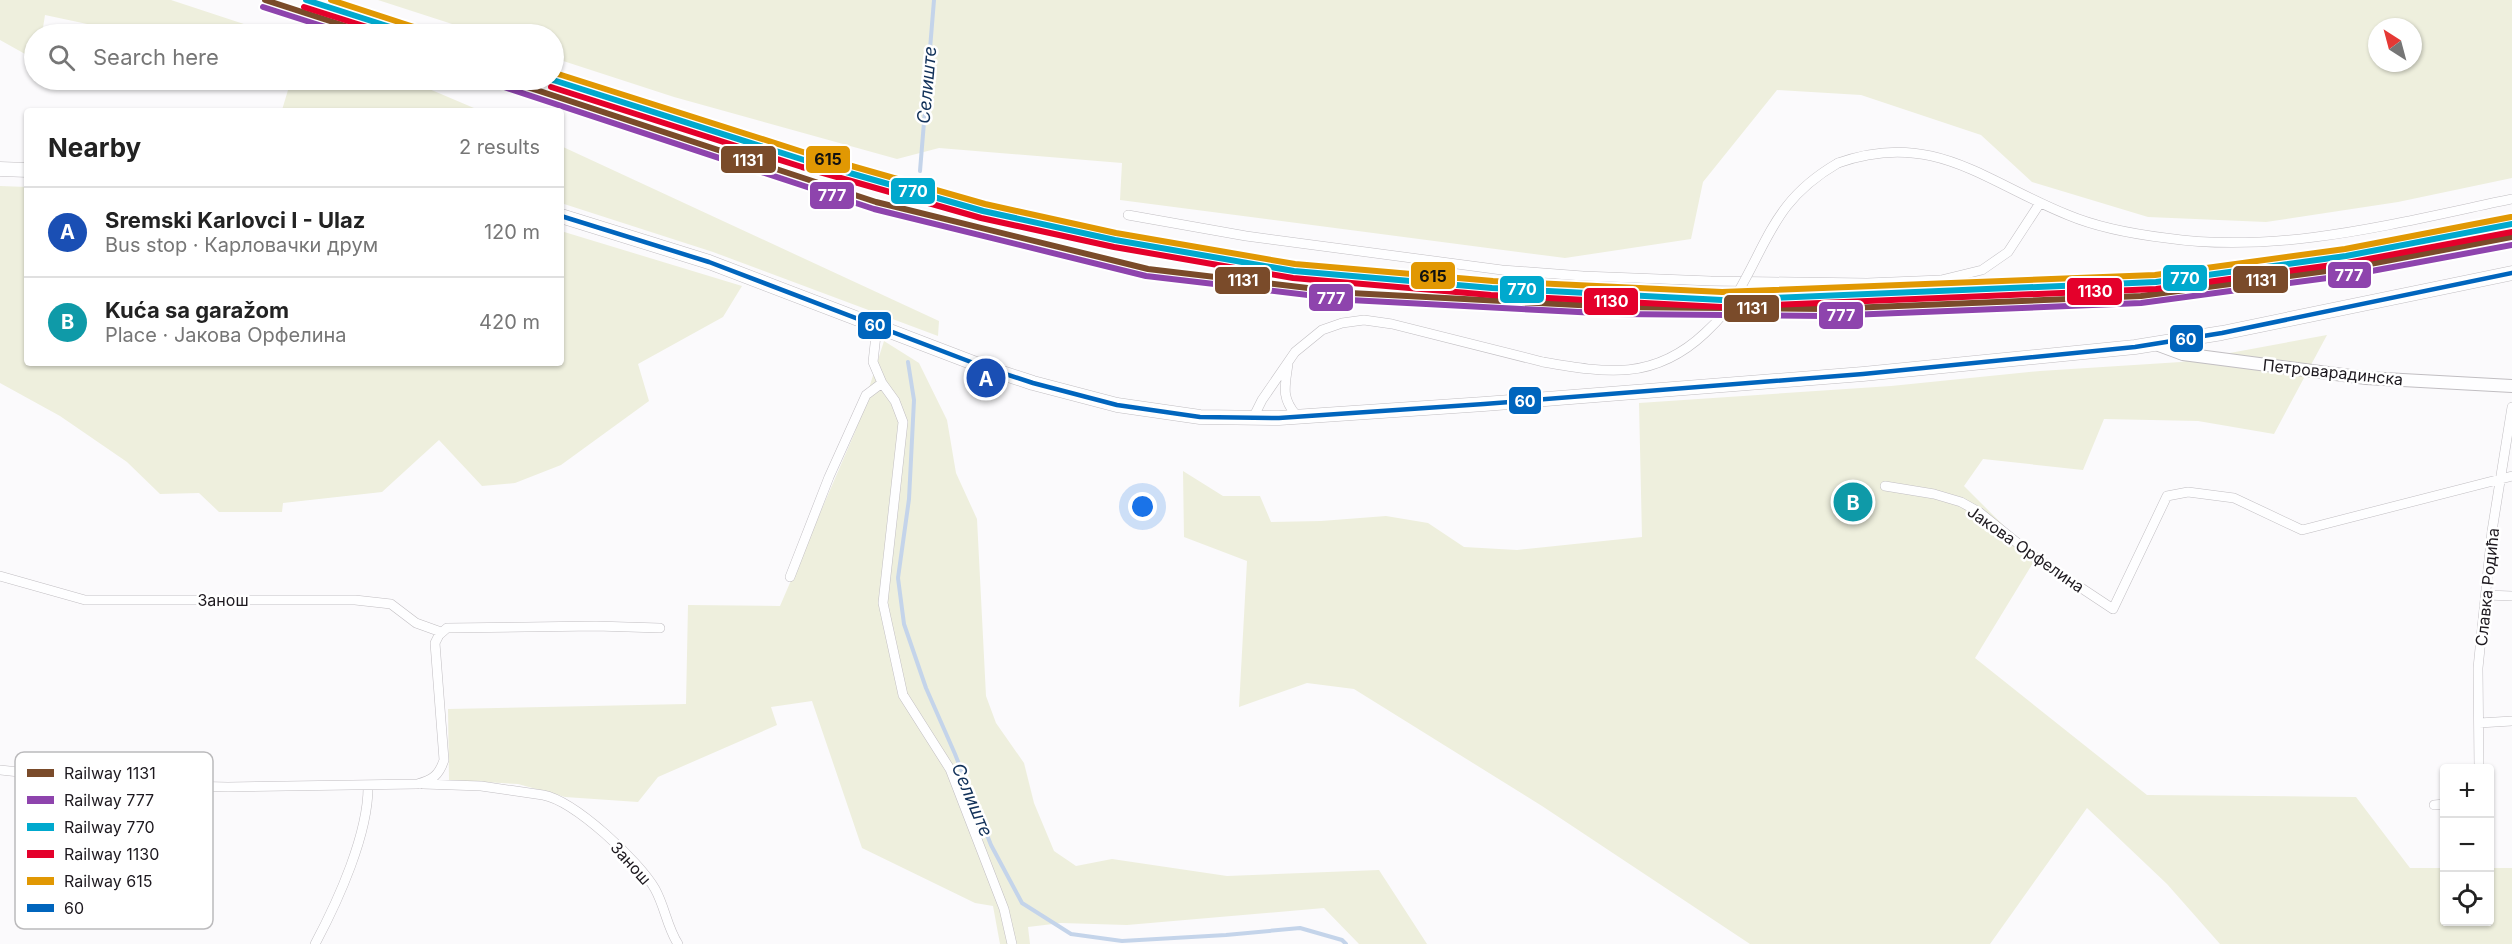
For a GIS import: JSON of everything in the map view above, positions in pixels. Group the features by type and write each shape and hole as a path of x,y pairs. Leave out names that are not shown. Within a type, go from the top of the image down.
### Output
{"main road":[{"path":"0,169 24,170"},
{"path":"564,217 709,262 1012,376 1117,405 1200,417 1253,418 1484,404 1863,374 2156,344 2222,333 2512,273"}],"street":[{"path":"1253,418 1288,362 1301,347 1322,330 1342,323 1364,320 1392,324 1543,362 1586,369 1616,371 1646,367 1679,354 1717,321 1737,295 1758,252 1786,204 1806,185 1838,163 1879,152 1912,151 1931,155 1977,172 2040,203 2089,223 2167,239 2222,242 2275,240 2330,234 2512,200"},
{"path":"1128,215 1246,236 1502,270 1711,281 1867,282 1941,280 1982,270 2008,252 2040,203"},
{"path":"877,326 873,362 882,382 896,401 903,422 883,603 903,695 950,769 1004,909 1012,944"},
{"name":"Петроварадинска","path":"2156,344 2183,354 2366,378 2512,386"},
{"path":"1288,362 1284,394 1288,405 1296,415"},
{"path":"790,577 829,477 866,395 882,382"},
{"name":"Славка Родића","path":"2479,764 2478,668 2492,531 2507,477 2512,407"},
{"name":"Јакова Орфелина","path":"1885,486 1934,494 1961,502 1979,512 2036,558 2113,609 2167,496 2188,492 2234,498 2302,530 2507,477"},
{"name":"Занош","path":"0,576 85,600 355,600 391,604 416,622 441,632"},
{"path":"2486,595 2512,596"},
{"path":"417,784 430,781 440,772 444,760 435,643 441,632 447,628 596,626 660,628"},
{"path":"2479,723 2512,721"},
{"name":"Занош","path":"0,770 15,772"},
{"name":"Занош","path":"213,785 417,784 504,789 550,796 590,823 621,848 639,868 653,887 666,912 670,931 678,944"},
{"path":"315,944 344,885 364,818 368,785"},
{"path":"2434,805 2440,804"}],"green space":[{"path":"0,0 171,0 244,24 87,24 45,15 44,24 24,24 24,53 0,40"},
{"path":"378,0 2512,0 2512,178 2398,202 2266,222 2148,217 2032,182 1981,135 1861,95 1777,90 1703,182 1691,239 1565,258 1120,200 1122,163 939,148 897,159 674,97 564,61 564,24 452,24"},
{"path":"288,90 432,90 474,108 283,108"},
{"path":"564,147 939,321 938,336 713,252 564,204"},
{"path":"0,186 24,187 24,366 564,366 564,232 742,286 723,317 638,364 649,401 561,465 515,483 482,486 439,440 382,492 283,503 282,512 219,512 199,493 160,494 127,462 60,416 0,383"},
{"path":"2327,335 2274,434 2198,421 2104,419 2083,470 1983,459 1964,486 2036,558 1975,658 2147,795 2356,797 2410,868 2440,868 2440,926 2494,926 2494,868 2512,868 2512,944 2220,944 2167,884 2087,808 1990,944 1750,944 1542,806 1354,689 1307,683 1239,707 1247,561 1184,537 1183,471 1223,496 1260,496 1271,522 1386,516 1428,523 1464,547 1517,550 1642,537 1639,403 1891,386 2040,371 2181,362"},
{"path":"884,341 919,363 947,420 956,473 977,519 986,696 996,723 1024,763 1034,803 1054,851 1076,866 1112,859 1227,876 1379,870 1427,944 1359,944 1324,908 1127,925 1061,923 1028,927 1030,944 1000,944 993,906 975,903 862,848 812,701 771,707 777,725 658,777 638,802 565,797 518,784 449,780 448,709 686,704 688,605 780,606 855,432"}],"waterway":[{"name":"Селиште","path":"920,171 934,0"},
{"name":"Селиште","path":"908,362 914,400 909,499 898,578 904,624 926,688 991,845 1022,903 1071,934 1122,941 1300,928 1342,940 1346,944"}],"rail line":[{"name":"1131","path":"265,0 339,24"},
{"name":"770","path":"306,0 381,24"},
{"name":"615","path":"331,0 405,24"},
{"name":"777","path":"263,7 316,24"},
{"name":"1130","path":"304,7 358,24"},
{"name":"615","path":"564,76 806,153 985,204 1116,233 1295,264 1493,281 1722,292 2155,275 2345,249 2511,217"},
{"name":"770","path":"564,84 804,160 983,211 1115,240 1294,271 1492,288 1722,300 2156,282 2346,256 2512,224"},
{"name":"777","path":"513,90 874,209 1146,276 1350,300 1617,314 1824,316 2141,303 2350,275 2512,245"},
{"name":"1131","path":"536,90 876,202 1148,269 1350,293 1617,307 1824,309 2141,296 2349,268 2512,237"},
{"name":"1130","path":"560,90 802,167 981,218 1114,247 1293,278 1491,295 1722,307 2156,289 2347,263 2512,232"}],"transit line":[{"name":"60","path":"564,217 709,262 984,367 1033,383 1117,405 1200,417 1279,418 1484,404 1863,374 2135,347 2222,333 2512,273"}],"place":[{"name":"Sremski Karlovci I - Ulaz","path":"986,378"},
{"name":"Kuća sa garažom","path":"1853,502"}]}
